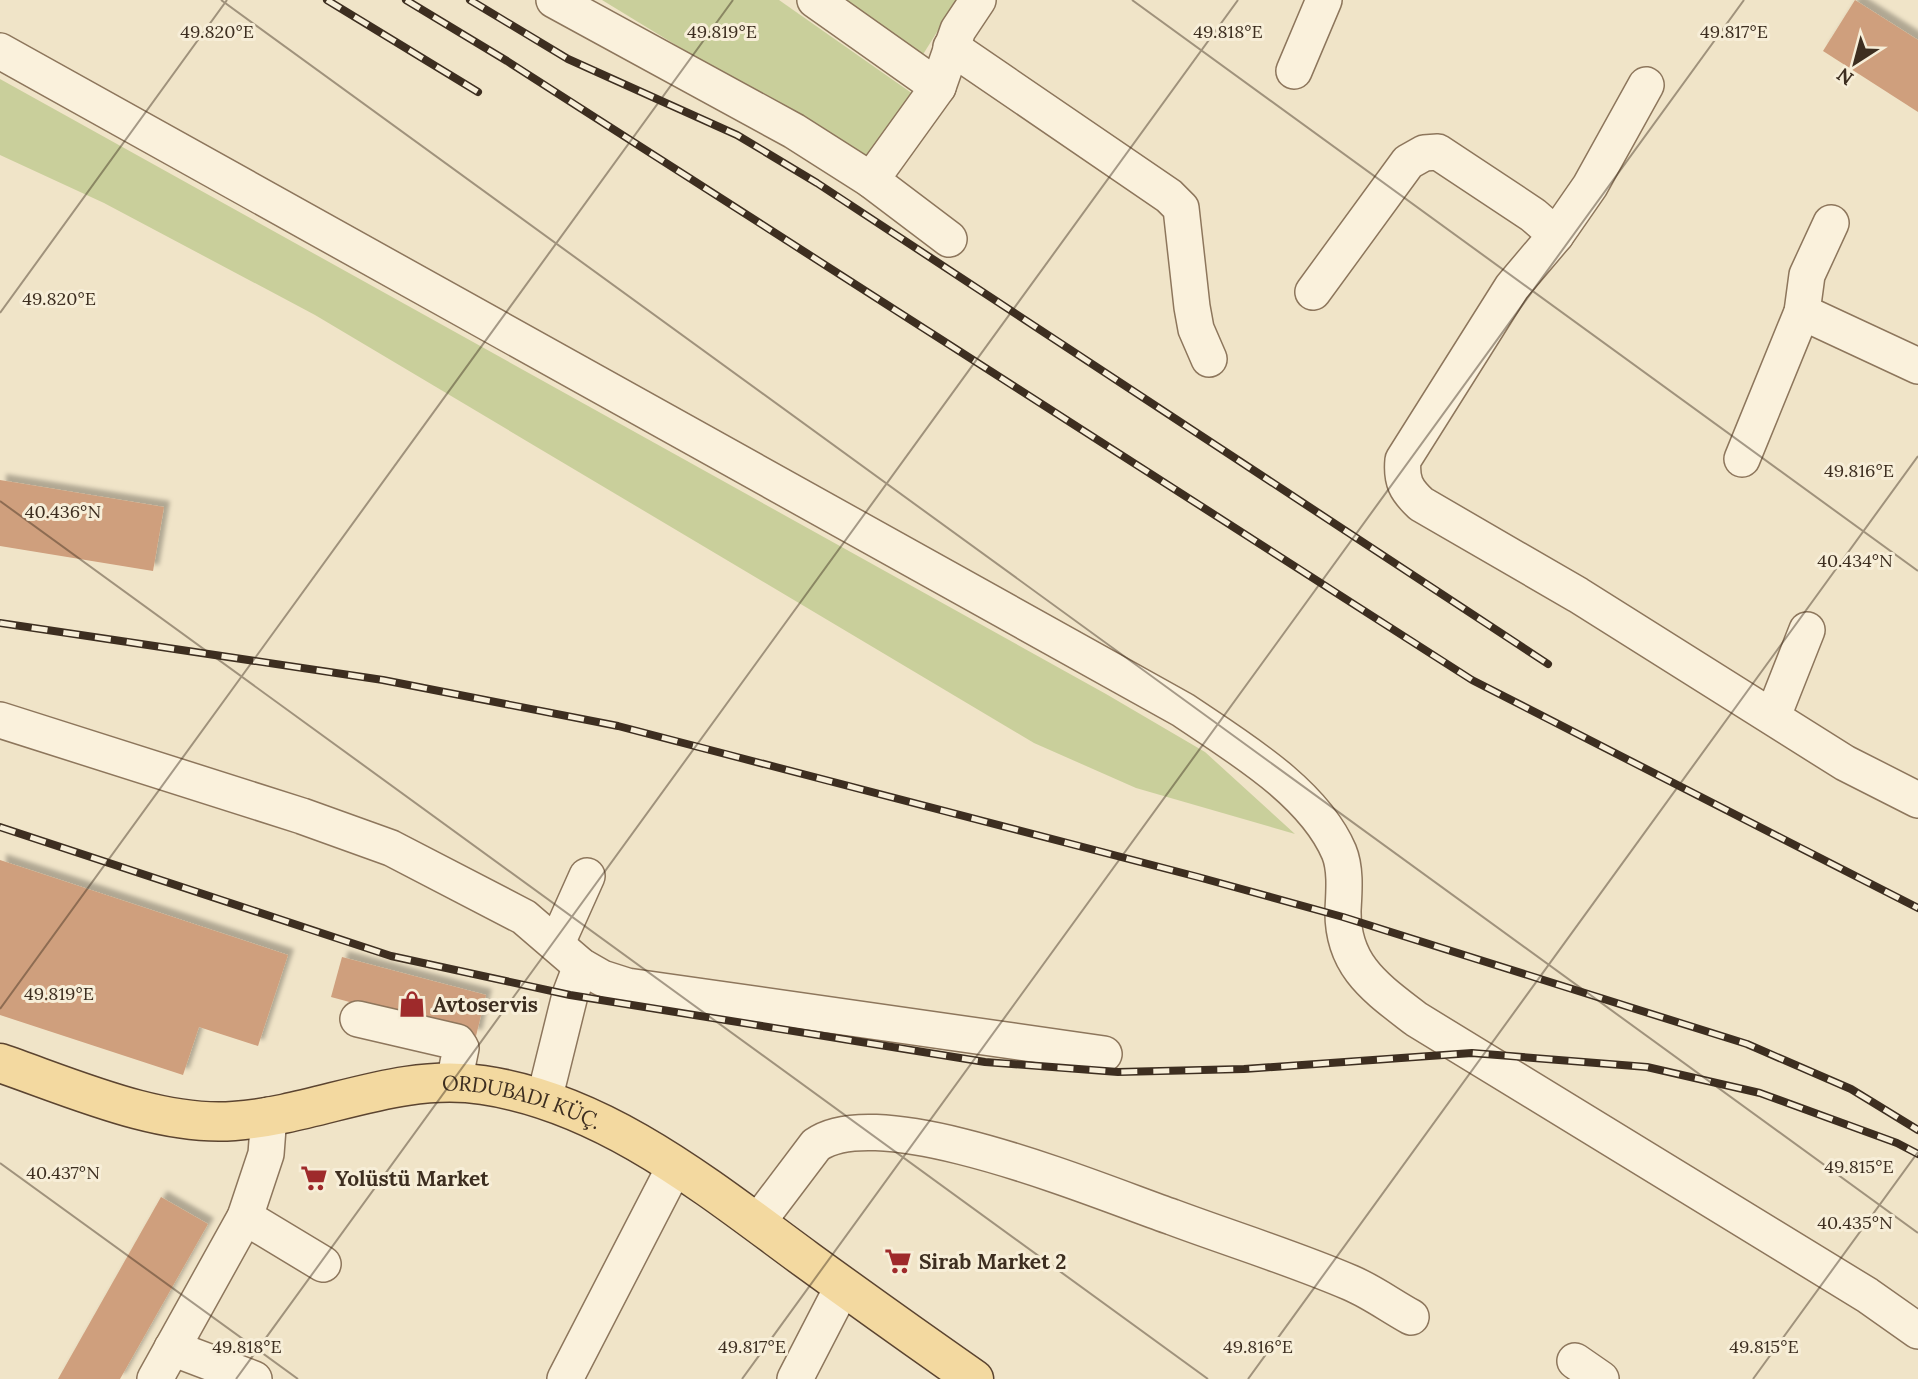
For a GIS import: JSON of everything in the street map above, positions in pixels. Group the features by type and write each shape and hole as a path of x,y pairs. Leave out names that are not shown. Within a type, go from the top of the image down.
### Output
{"main road":[{"name":"ORDUBADI KÜÇ.","path":"0,1063 133,1107 173,1116 234,1121 413,1083 454,1082 484,1085 544,1100 605,1126 675,1166 974,1379"}],"street":[{"path":"554,0 794,131 871,180 949,239"},
{"path":"815,0 938,87"},
{"path":"871,180 938,87 951,47 978,0"},
{"path":"1294,71 1324,0"},
{"path":"951,47 1169,196 1181,208 1196,329 1209,359"},
{"path":"0,51 1183,710 1283,782 1323,824 1340,854 1345,941 1360,972 1379,990 1416,1019 1867,1295 1918,1331"},
{"path":"1647,85 1590,186 1556,235 1512,287 1403,460 1402,474 1406,490 1421,504 1578,595 1845,762 1918,800"},
{"path":"1313,292 1408,162 1424,153 1438,152 1533,215 1556,235"},
{"path":"1742,459 1802,312 1807,275 1831,223"},
{"path":"1802,312 1918,366"},
{"path":"1773,716 1807,630"},
{"path":"0,720 302,816 391,848 524,917 569,955 602,978 626,986 1104,1054"},
{"path":"544,1100 572,987 569,955 586,876"},
{"path":"358,1019 457,1042 461,1048 454,1082"},
{"path":"155,1379 245,1217 266,1154 270,1115"},
{"path":"757,1223 816,1145 826,1138 862,1132 922,1138 979,1150 1286,1258 1353,1284 1411,1317"},
{"path":"565,1379 675,1166"},
{"path":"245,1217 323,1264"},
{"path":"795,1379 843,1286"},
{"path":"172,1348 254,1379"}],"green space":[{"path":"602,0 779,0 913,94 868,162"},
{"path":"846,0 957,0 922,56"},
{"path":"0,79 1106,694 1205,752 1295,834 1136,788 1034,743 315,315 104,203 0,155"}],"building":[{"path":"1855,0 1918,40 1918,112 1823,51"},
{"path":"0,480 164,507 153,571 0,546"},
{"path":"0,860 288,955 258,1046 199,1027 183,1075 0,1015"},
{"path":"342,957 486,995 476,1036 331,997"},
{"path":"161,1197 208,1224 120,1379 58,1379"}],"railway":[{"path":"327,0 478,92"},
{"path":"406,0 507,61 1472,680 1918,908"},
{"path":"470,0 568,59 737,135 817,183 1548,664"},
{"path":"0,623 383,680 618,726 1198,877 1343,917 1747,1044 1851,1089 1918,1130"},
{"path":"0,827 391,956 570,995 985,1062 1118,1072 1244,1069 1472,1053 1647,1067 1760,1093 1897,1143 1918,1154"}],"place":[{"name":"Avtoservis","path":"412,1004"},
{"name":"Yolüstü Market","path":"314,1178"},
{"name":"Sirab Market 2","path":"898,1261"}]}
